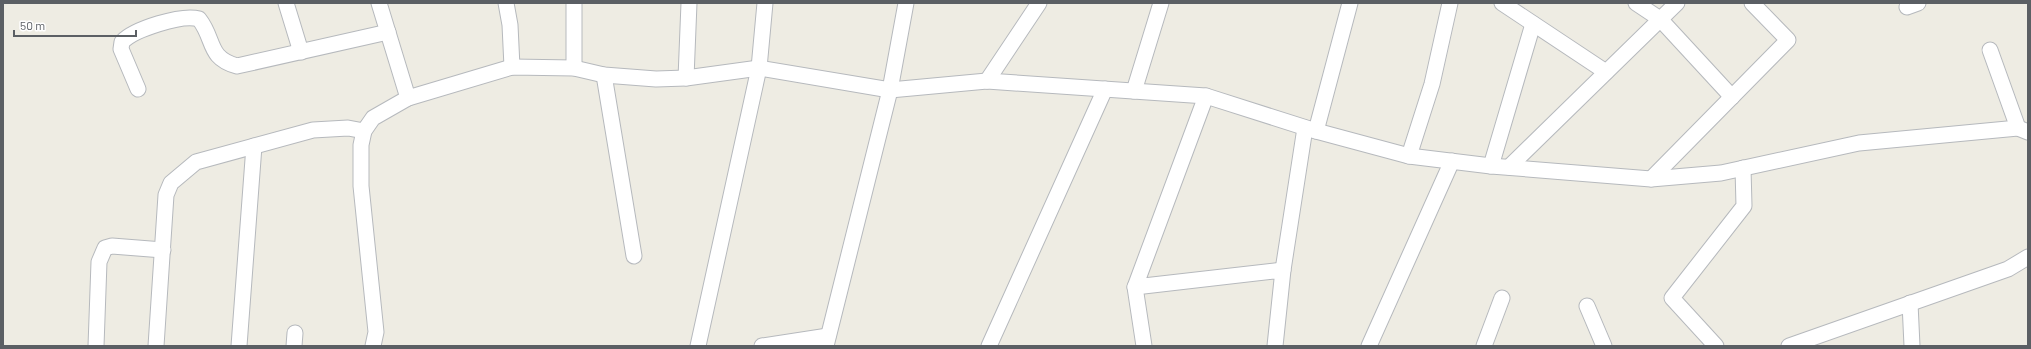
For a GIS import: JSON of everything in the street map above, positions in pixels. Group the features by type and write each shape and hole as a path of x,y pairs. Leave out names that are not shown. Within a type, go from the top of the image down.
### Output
{"street":[{"path":"286,3 301,52"},
{"path":"379,3 408,98"},
{"path":"506,3 510,25 512,67"},
{"path":"574,3 574,68"},
{"path":"686,78 689,3"},
{"path":"698,346 759,68 765,3"},
{"path":"762,346 827,341 890,90 906,3"},
{"path":"987,81 1039,3"},
{"path":"1134,91 1161,3"},
{"path":"1275,346 1283,270 1311,129 1350,3"},
{"path":"1409,156 1432,84 1450,3"},
{"path":"1502,3 1606,72"},
{"path":"1636,3 1660,20 1732,97"},
{"path":"1509,167 1676,3"},
{"path":"1652,179 1788,40 1752,3"},
{"path":"138,89 121,50 122,42 134,33 182,18 191,17 199,19 215,52 225,63 236,66 388,32"},
{"path":"1491,166 1533,24"},
{"path":"373,346 376,332 361,186 361,145 364,131 372,118 408,98 512,67 574,68 604,75 656,79 686,78 759,68 890,90 987,81 1206,96 1311,129 1409,156 1491,166 1652,179 1721,173 1859,143 2023,130 1990,50"},
{"path":"604,75 634,256"},
{"path":"989,346 1105,89"},
{"path":"1144,346 1135,287 1206,96"},
{"path":"156,346 166,195 171,183 196,162 313,130 348,128 364,131"},
{"path":"239,346 254,146"},
{"path":"1369,346 1452,161"},
{"path":"1716,346 1672,298 1744,206 1743,168"},
{"path":"96,346 100,262 105,248 112,246 163,250"},
{"path":"1789,346 2008,269 2028,257"},
{"path":"1135,287 1283,270"},
{"path":"1484,346 1502,298"},
{"path":"1910,303 1912,346"},
{"path":"1587,306 1604,346"}]}
